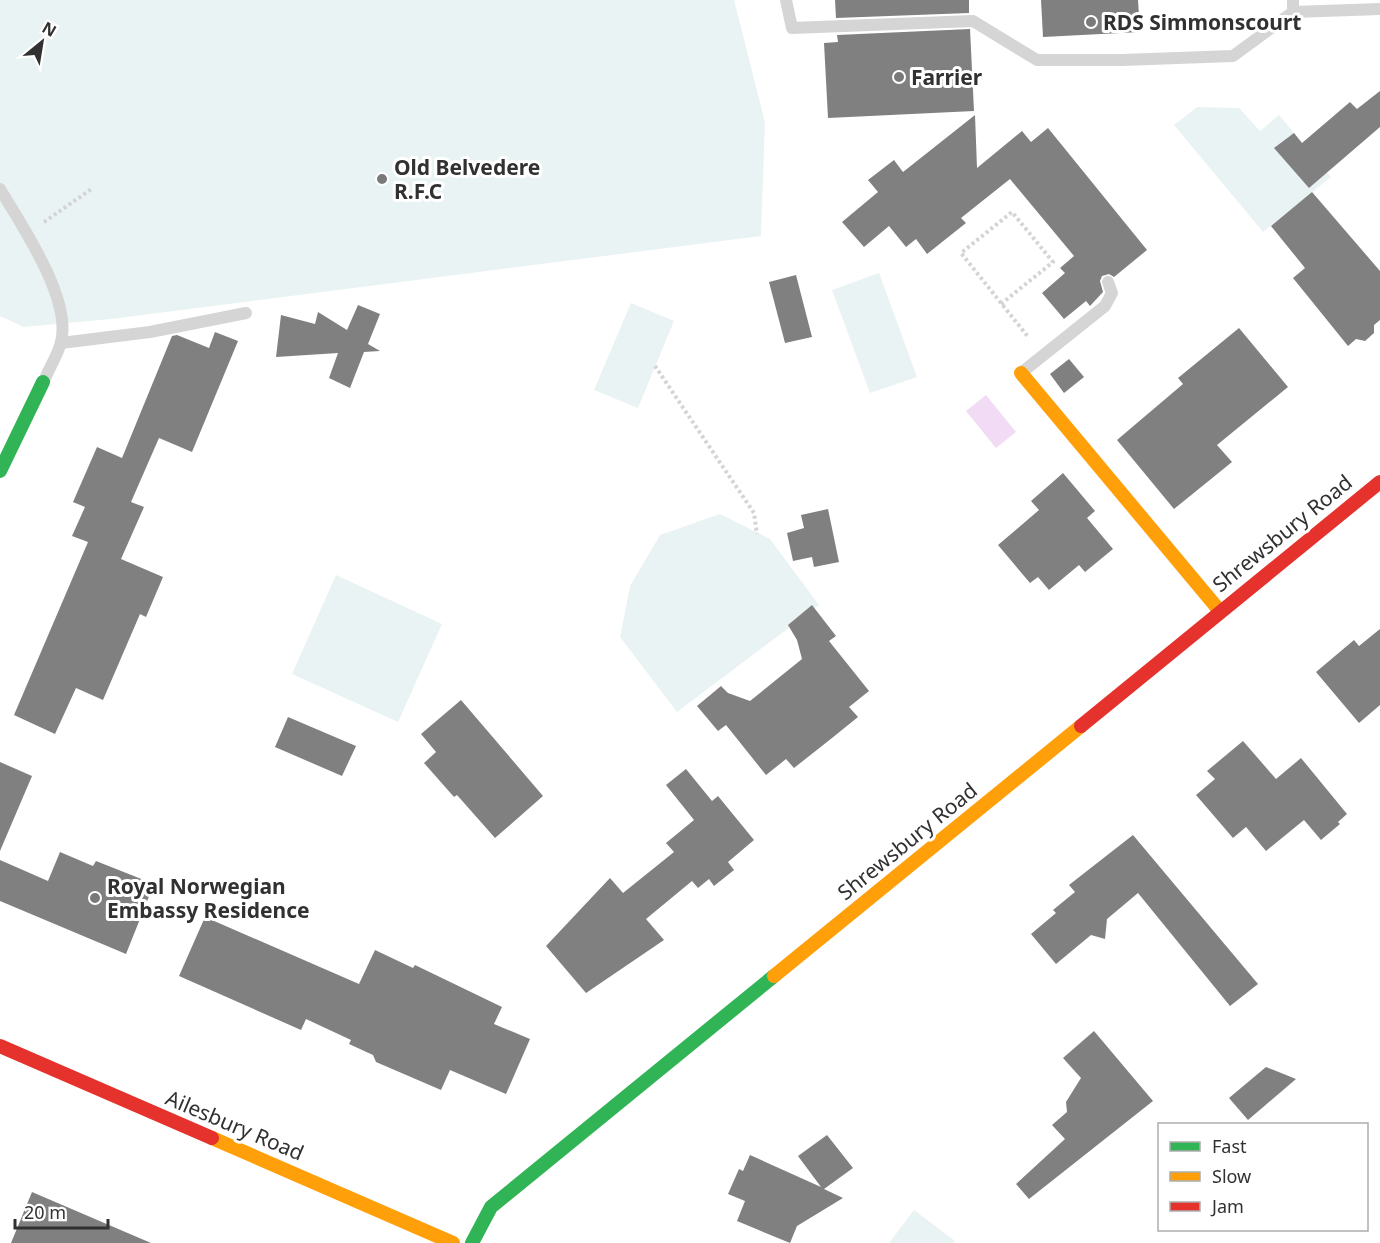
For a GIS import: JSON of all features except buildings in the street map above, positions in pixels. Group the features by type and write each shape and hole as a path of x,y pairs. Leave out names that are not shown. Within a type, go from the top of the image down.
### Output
{"street":[{"path":"1021,373 1220,610"},
{"path":"0,471 44,382"},
{"name":"Shrewsbury Road","path":"472,1243 491,1207 1048,754 1220,610 1380,482"},
{"name":"Ailesbury Road","path":"0,1046 453,1243"}],"lane":[{"path":"786,0 792,28 973,21 1037,60 1233,56 1293,6 1380,9"},
{"path":"0,189 52,281 63,323 61,343 44,382"},
{"path":"1021,373 1105,306 1112,293 1108,282"},
{"path":"61,343 150,332 246,312"}],"path":[{"path":"26,234 93,188"},
{"path":"1001,304 1053,262 1012,212 961,253 1001,304 1043,355"},
{"path":"655,366 754,513 757,534"}],"shaded area":[{"name":"Old Belvedere R.F.C","path":"0,0 734,0 765,122 761,236 111,319 24,327 0,316"},
{"path":"1197,107 1239,108 1260,131 1279,115 1331,177 1263,232 1174,125"},
{"path":"879,273 917,377 870,393 832,290"},
{"path":"631,303 674,321 638,408 594,390"},
{"path":"986,395 1016,432 996,448 966,411"},
{"path":"720,514 770,539 819,605 677,712 620,637 630,586 660,535"},
{"path":"336,575 442,624 398,722 292,674"},
{"path":"914,1210 955,1241 953,1243 889,1243"}],"traffic: fast":[{"path":"0,471 43,382"},
{"path":"472,1243 491,1207 774,976"}],"traffic: slow":[{"path":"1021,373 1219,610"},
{"path":"774,976 1081,726"},
{"path":"212,1138 453,1243"}],"traffic: jam":[{"path":"1081,726 1380,482"},
{"path":"0,1046 212,1138"}],"place":[{"name":"RDS Simmonscourt","path":"1091,22"},
{"name":"Farrier","path":"899,77"},
{"name":"Old Belvedere R.F.C","path":"382,179"},
{"name":"Royal Norwegian Embassy Residence","path":"95,898"}]}
